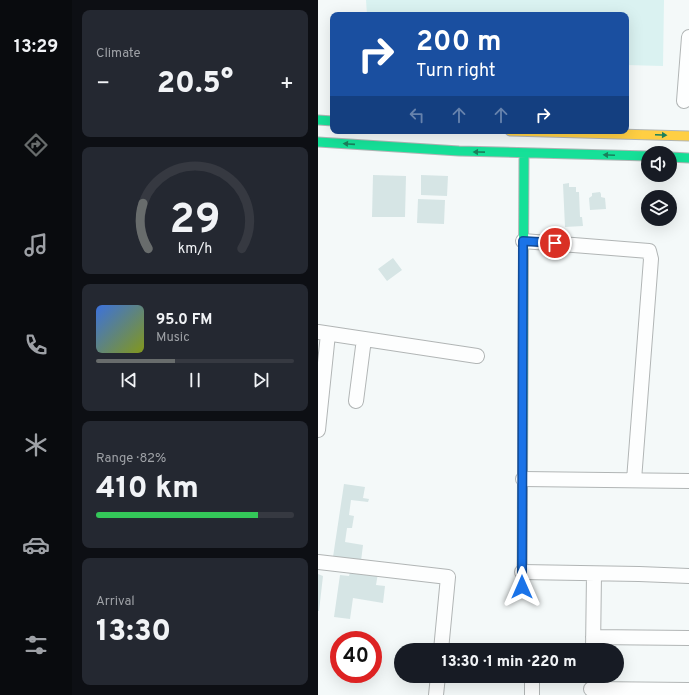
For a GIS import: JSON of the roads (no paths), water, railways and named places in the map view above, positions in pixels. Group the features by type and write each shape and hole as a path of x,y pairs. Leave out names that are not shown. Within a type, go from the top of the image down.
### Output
{"main road":[{"path":"318,120 330,121"},
{"path":"617,134 689,136"},
{"path":"318,142 459,152 641,156"},
{"path":"522,587 524,153"},
{"path":"677,157 689,158"}],"street":[{"path":"684,101 689,37"},
{"path":"523,241 649,251 651,259 634,480"},
{"path":"318,430 323,333 477,356"},
{"path":"356,401 364,339"},
{"path":"523,479 689,481"},
{"path":"318,562 448,577 442,643"},
{"path":"522,572 689,576"},
{"path":"594,574 593,643 689,638"},
{"path":"436,695 437,683"},
{"path":"532,683 532,695"},
{"path":"591,687 689,690"}]}
